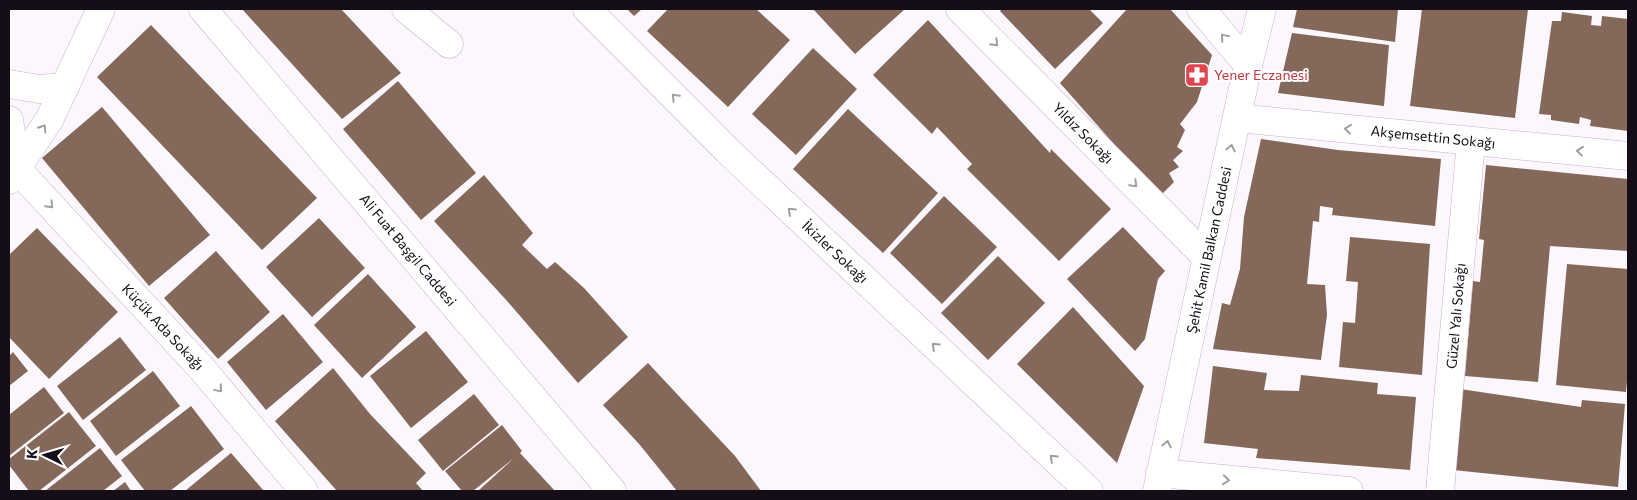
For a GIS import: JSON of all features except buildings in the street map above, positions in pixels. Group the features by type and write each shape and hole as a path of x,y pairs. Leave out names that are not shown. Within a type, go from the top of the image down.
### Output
{"street":[{"path":"13,175 49,120 100,9"},
{"path":"406,9 449,44"},
{"name":"İkizler Sokağı","path":"587,9 728,151 1088,491"},
{"name":"Yıldız Sokağı","path":"960,9 1206,257"},
{"path":"1201,9 1248,65"},
{"name":"Şehit Kamil Balkan Caddesi","path":"1159,482 1206,257 1262,9"},
{"name":"Ali Fuat Başgil Caddesi","path":"201,10 612,491"},
{"path":"9,84 39,90 65,87"},
{"name":"Akşemsettin Sokağı","path":"1237,118 1628,156"},
{"path":"9,120 13,175"},
{"name":"Güzel Yalı Sokağı","path":"1440,491 1472,141"},
{"name":"Küçük Ada Sokağı","path":"13,175 203,370 304,491"},
{"path":"1159,482 1349,491"}],"place":[{"name":"Yener Eczanesi","path":"1197,75"}]}
